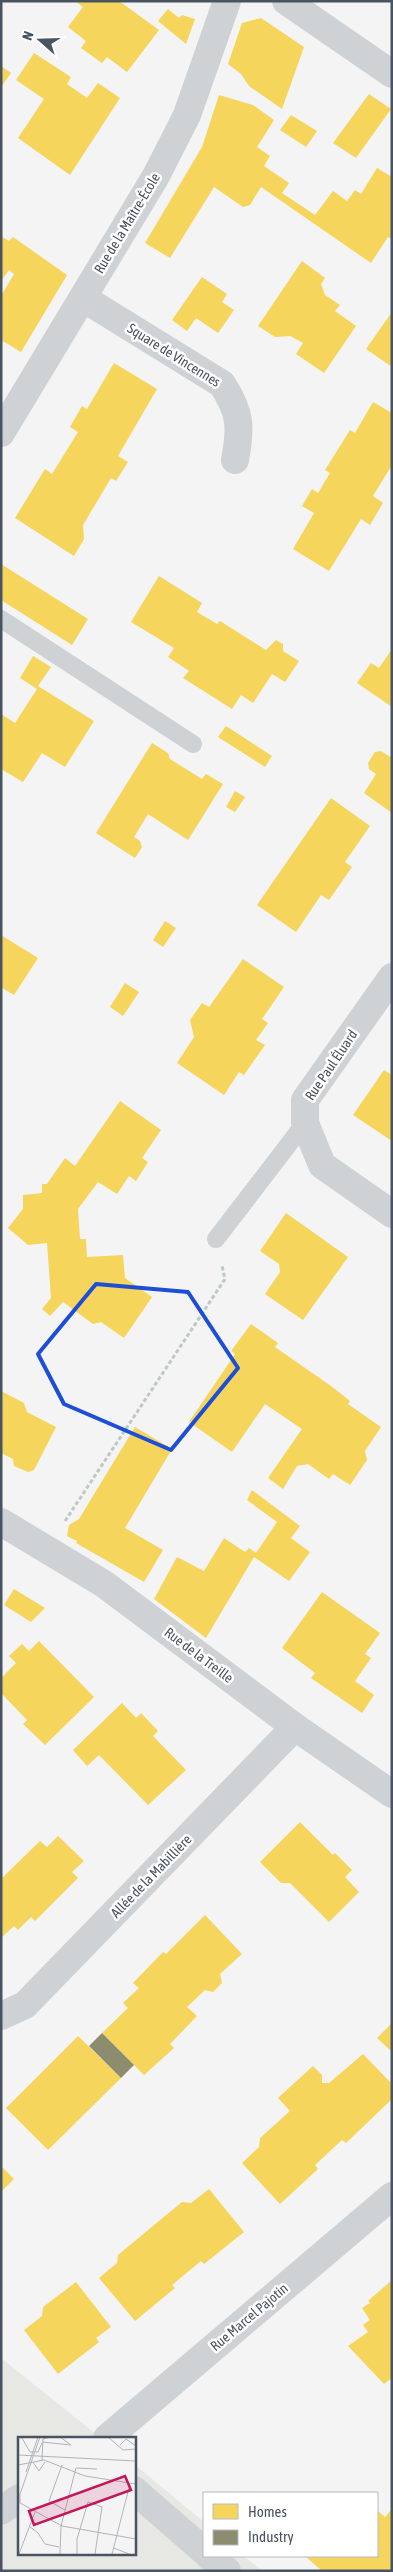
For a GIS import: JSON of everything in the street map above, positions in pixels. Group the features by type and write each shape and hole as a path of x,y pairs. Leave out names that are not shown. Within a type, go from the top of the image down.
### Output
{"street":[{"name":"Rue de la Maître-École","path":"6,416 83,298 156,176 187,115 227,1"},
{"path":"286,1 392,74"},
{"name":"Square de Vincennes","path":"83,298 222,384 235,403 241,430 235,460"},
{"name":"Rue Paul Éluard","path":"392,977 305,1100 305,1123 322,1165 392,1214"},
{"name":"Rue de la Treille","path":"1,1522 104,1584 295,1727 392,1794"},
{"name":"Allée de la Mabillière","path":"1,2016 25,2005 295,1727"},
{"name":"Rue Marcel Pajotin","path":"108,2437 392,2196"},
{"path":"135,2491 203,2550"},
{"path":"1,2511 18,2499"},
{"path":"210,2557 227,2571"}],"lane":[{"path":"1,619 193,744"},
{"path":"216,1239 305,1123"}],"path":[{"path":"62,1525 225,1279 216,1239"}],"highlighted area":[{"path":"96,1284 188,1292 238,1368 171,1450 64,1404 38,1354"}],"shaded area":[{"path":"1,2358 100,2437 18,2437 18,2554 135,2554 135,2465 203,2521 203,2557 245,2557 262,2571 1,2571"}],"building: Homes":[{"path":"75,1 119,1 159,30 127,72 107,57 102,63 81,48 86,41 68,27 83,7"},
{"path":"168,9 179,18 182,15 195,19 186,44 158,21"},
{"path":"261,18 304,47 282,109 249,86 241,74 228,64 242,23"},
{"path":"34,53 71,77 67,84 87,98 98,83 120,98 70,175 18,138 44,99 16,80"},
{"path":"1,66 11,73 1,87"},
{"path":"369,94 391,109 356,158 333,143"},
{"path":"219,95 253,105 274,120 257,147 270,156 264,166 289,183 282,193 315,215 333,191 347,201 355,190 361,194 377,168 392,177 392,239 388,237 371,263 261,187 250,205 243,207 214,187 170,258 145,243 202,147"},
{"path":"291,115 317,131 306,147 280,130"},
{"path":"1,236 9,241 13,237 67,275 21,352 1,340 1,296 14,274 9,270 1,281"},
{"path":"302,261 325,278 321,284 325,295 340,305 335,311 356,326 324,373 296,354 303,343 290,336 275,337 258,326"},
{"path":"202,277 227,294 222,302 234,310 218,333 196,318 187,331 172,320"},
{"path":"392,312 392,367 366,349"},
{"path":"114,363 157,389 118,456 128,462 116,481 111,478 83,525 84,539 74,556 15,518 45,469 52,474 78,432 70,427 82,406 87,409"},
{"path":"373,402 392,413 392,465 373,496 383,503 370,525 361,519 329,571 293,549 314,513 302,506 312,489 318,493 330,473 325,470 350,430 355,433"},
{"path":"1,564 88,619 72,645 1,600"},
{"path":"159,576 202,603 197,612 217,624 220,621 266,650 276,640 283,644 283,651 299,661 285,682 272,674 253,703 241,695 232,709 183,678 189,671 168,657 174,648 131,622"},
{"path":"392,649 392,707 357,683 371,663 379,668"},
{"path":"33,656 51,667 38,686 94,721 65,767 42,753 23,782 1,769 1,714 15,723 37,689 20,678"},
{"path":"226,726 272,756 265,767 218,737"},
{"path":"152,743 168,753 170,759 202,779 206,774 223,784 188,840 148,814 134,837 140,841 142,847 135,858 96,833"},
{"path":"381,751 392,758 392,813 364,793 376,774 369,769 368,763 375,752"},
{"path":"235,791 245,797 235,812 226,807"},
{"path":"331,798 370,826 345,862 352,867 329,900 321,895 296,932 257,905"},
{"path":"165,921 176,928 163,947 153,940"},
{"path":"1,935 38,958 14,995 1,987"},
{"path":"243,959 284,987 262,1019 268,1023 256,1040 265,1045 244,1075 239,1072 224,1095 177,1063 194,1037 190,1020 202,1003 209,1007"},
{"path":"125,983 139,992 123,1016 110,1007"},
{"path":"384,1070 392,1075 392,1141 353,1115"},
{"path":"120,1101 161,1130 142,1158 148,1162 136,1181 129,1176 117,1194 98,1182 78,1209 80,1239 86,1239 87,1257 123,1255 125,1278 152,1297 124,1338 101,1322 93,1324 63,1302 50,1316 42,1309 51,1298 47,1243 28,1245 8,1228 23,1209 23,1195 42,1193 42,1184 47,1184 65,1158 75,1166"},
{"path":"286,1213 348,1257 303,1320 265,1294 280,1272 279,1264 260,1251"},
{"path":"251,1324 278,1343 275,1347 331,1386 350,1401 348,1404 381,1427 365,1451 367,1460 350,1485 333,1474 329,1479 308,1464 297,1466 283,1489 268,1478 302,1429 265,1404 232,1452 189,1422 235,1354 231,1351"},
{"path":"1,1391 24,1403 27,1412 56,1427 34,1470 28,1472 14,1466 13,1459 1,1453"},
{"path":"135,1427 172,1449 125,1528 163,1550 144,1582 67,1536 69,1525 79,1519"},
{"path":"252,1490 300,1526 291,1538 310,1552 289,1581 254,1557 206,1638 154,1599 177,1557 204,1571 224,1538 245,1552 249,1548 256,1553 277,1522 247,1500"},
{"path":"14,1589 45,1608 31,1622 4,1605"},
{"path":"322,1592 380,1633 365,1654 371,1658 355,1681 374,1695 362,1713 311,1678 315,1673 282,1648"},
{"path":"39,1641 94,1697 45,1745 23,1724 27,1720 1,1693 1,1678 16,1663 9,1656 22,1644 29,1651"},
{"path":"122,1703 136,1718 141,1713 158,1731 153,1736 186,1770 148,1805 99,1755 87,1766 73,1750"},
{"path":"300,1822 333,1855 335,1853 352,1870 345,1877 359,1892 329,1922 290,1883 281,1883 260,1862"},
{"path":"58,1836 84,1861 72,1872 78,1878 35,1921 31,1917 18,1930 14,1926 1,1938 1,1879 40,1841 47,1847"},
{"path":"205,1915 242,1954 220,1974 222,1983 213,1992 205,1990 187,2007 197,2016 170,2044 174,2048 144,2075 102,2033 128,2008 123,2003 139,1988 133,1983 163,1952 166,1954"},
{"path":"392,2023 392,2052 377,2038"},
{"path":"78,2036 121,2078 48,2150 6,2108"},
{"path":"363,2054 392,2084 392,2099 346,2143 342,2140 315,2165 318,2169 280,2204 242,2163 259,2147 260,2138 290,2111 278,2098 313,2066 322,2075 322,2083 329,2083"},
{"path":"1,2166 14,2179 1,2192"},
{"path":"209,2189 244,2232 204,2264 201,2261 172,2285 175,2288 135,2321 99,2278 117,2263 118,2255 182,2202 191,2203"},
{"path":"392,2280 392,2378 384,2384 348,2346 368,2332 363,2325 370,2320 362,2308 370,2303 368,2301"},
{"path":"76,2282 111,2327 96,2338 99,2342 58,2374 24,2330 42,2316 43,2307"},
{"path":"392,2509 392,2571 322,2571 306,2557 378,2557 378,2511 385,2517"}],"building: Industry":[{"path":"102,2033 134,2065 121,2078 89,2046"}]}
